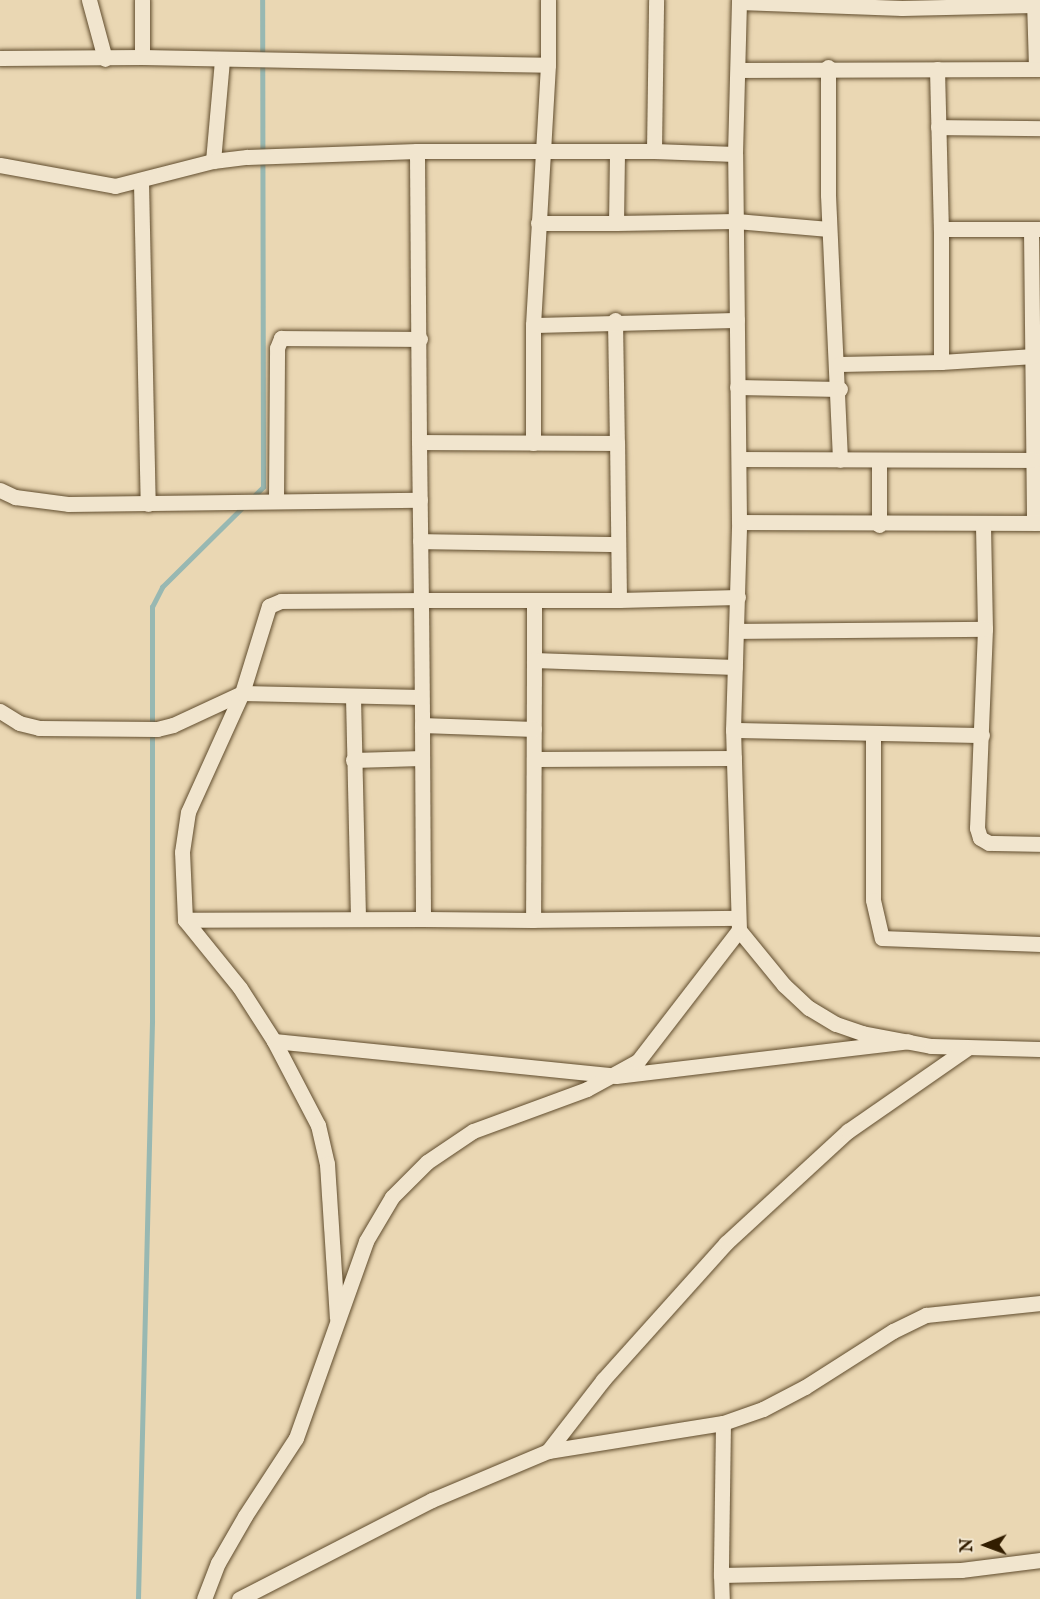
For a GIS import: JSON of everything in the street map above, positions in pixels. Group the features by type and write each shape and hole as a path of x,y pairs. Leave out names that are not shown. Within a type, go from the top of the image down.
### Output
{"street":[{"path":"89,0 105,59"},
{"path":"142,0 142,57"},
{"path":"533,443 533,325 548,65 548,0"},
{"path":"654,151 656,0"},
{"path":"204,1599 218,1563 245,1516 296,1438 337,1330 366,1241 410,1177 473,1131 616,1076 638,1062 738,924 733,730 739,522 735,154 739,1 1034,3 1038,69 828,67 738,70"},
{"path":"0,58 142,57 548,65"},
{"path":"213,161 222,60"},
{"path":"828,67 830,229 840,389 840,460"},
{"path":"937,69 941,229 941,362"},
{"path":"938,127 1040,128"},
{"path":"0,165 115,186 141,182 213,161 417,151 617,153 654,151 735,154"},
{"path":"417,151 423,919"},
{"path":"616,223 617,153"},
{"path":"141,182 148,504"},
{"path":"538,223 736,221 830,229"},
{"path":"739,522 879,525 1037,523 1034,460 1035,229 941,229"},
{"path":"533,325 615,320 737,320"},
{"path":"615,320 619,600"},
{"path":"276,500 277,348 280,338 420,339"},
{"path":"838,364 941,362 1034,356"},
{"path":"737,387 840,389"},
{"path":"419,442 616,443"},
{"path":"738,459 1034,460"},
{"path":"879,460 879,525"},
{"path":"0,490 40,502 148,504 276,500 420,500"},
{"path":"983,525 985,629 977,828 981,838 989,843 1040,844"},
{"path":"420,541 618,544"},
{"path":"337,1330 327,1164 318,1125 274,1041 240,988 185,920 182,852 188,812 242,693 267,611 273,603 738,597"},
{"path":"533,920 534,600"},
{"path":"736,631 985,629"},
{"path":"534,660 735,667"},
{"path":"0,711 19,723 39,728 157,729 242,693 421,697"},
{"path":"353,697 358,919"},
{"path":"422,725 534,729"},
{"path":"733,730 982,735"},
{"path":"873,734 873,900 882,938 1040,944"},
{"path":"353,760 422,758"},
{"path":"535,759 734,758"},
{"path":"185,920 423,919 738,924 809,1008 862,1033 966,1050 1019,1046 1040,1049"},
{"path":"274,1041 616,1076 908,1041"},
{"path":"548,1451 588,1398 726,1243 848,1131 966,1050"},
{"path":"239,1599 432,1500 548,1451 723,1423 794,1392 893,1331 926,1315 1040,1303"},
{"path":"722,1599 723,1423"},
{"path":"721,1575 961,1570 1040,1560"}],"waterway":[{"path":"253,497 263,487 262,0"},
{"path":"138,1599 152,1021 152,607 162,587 245,505"}]}
